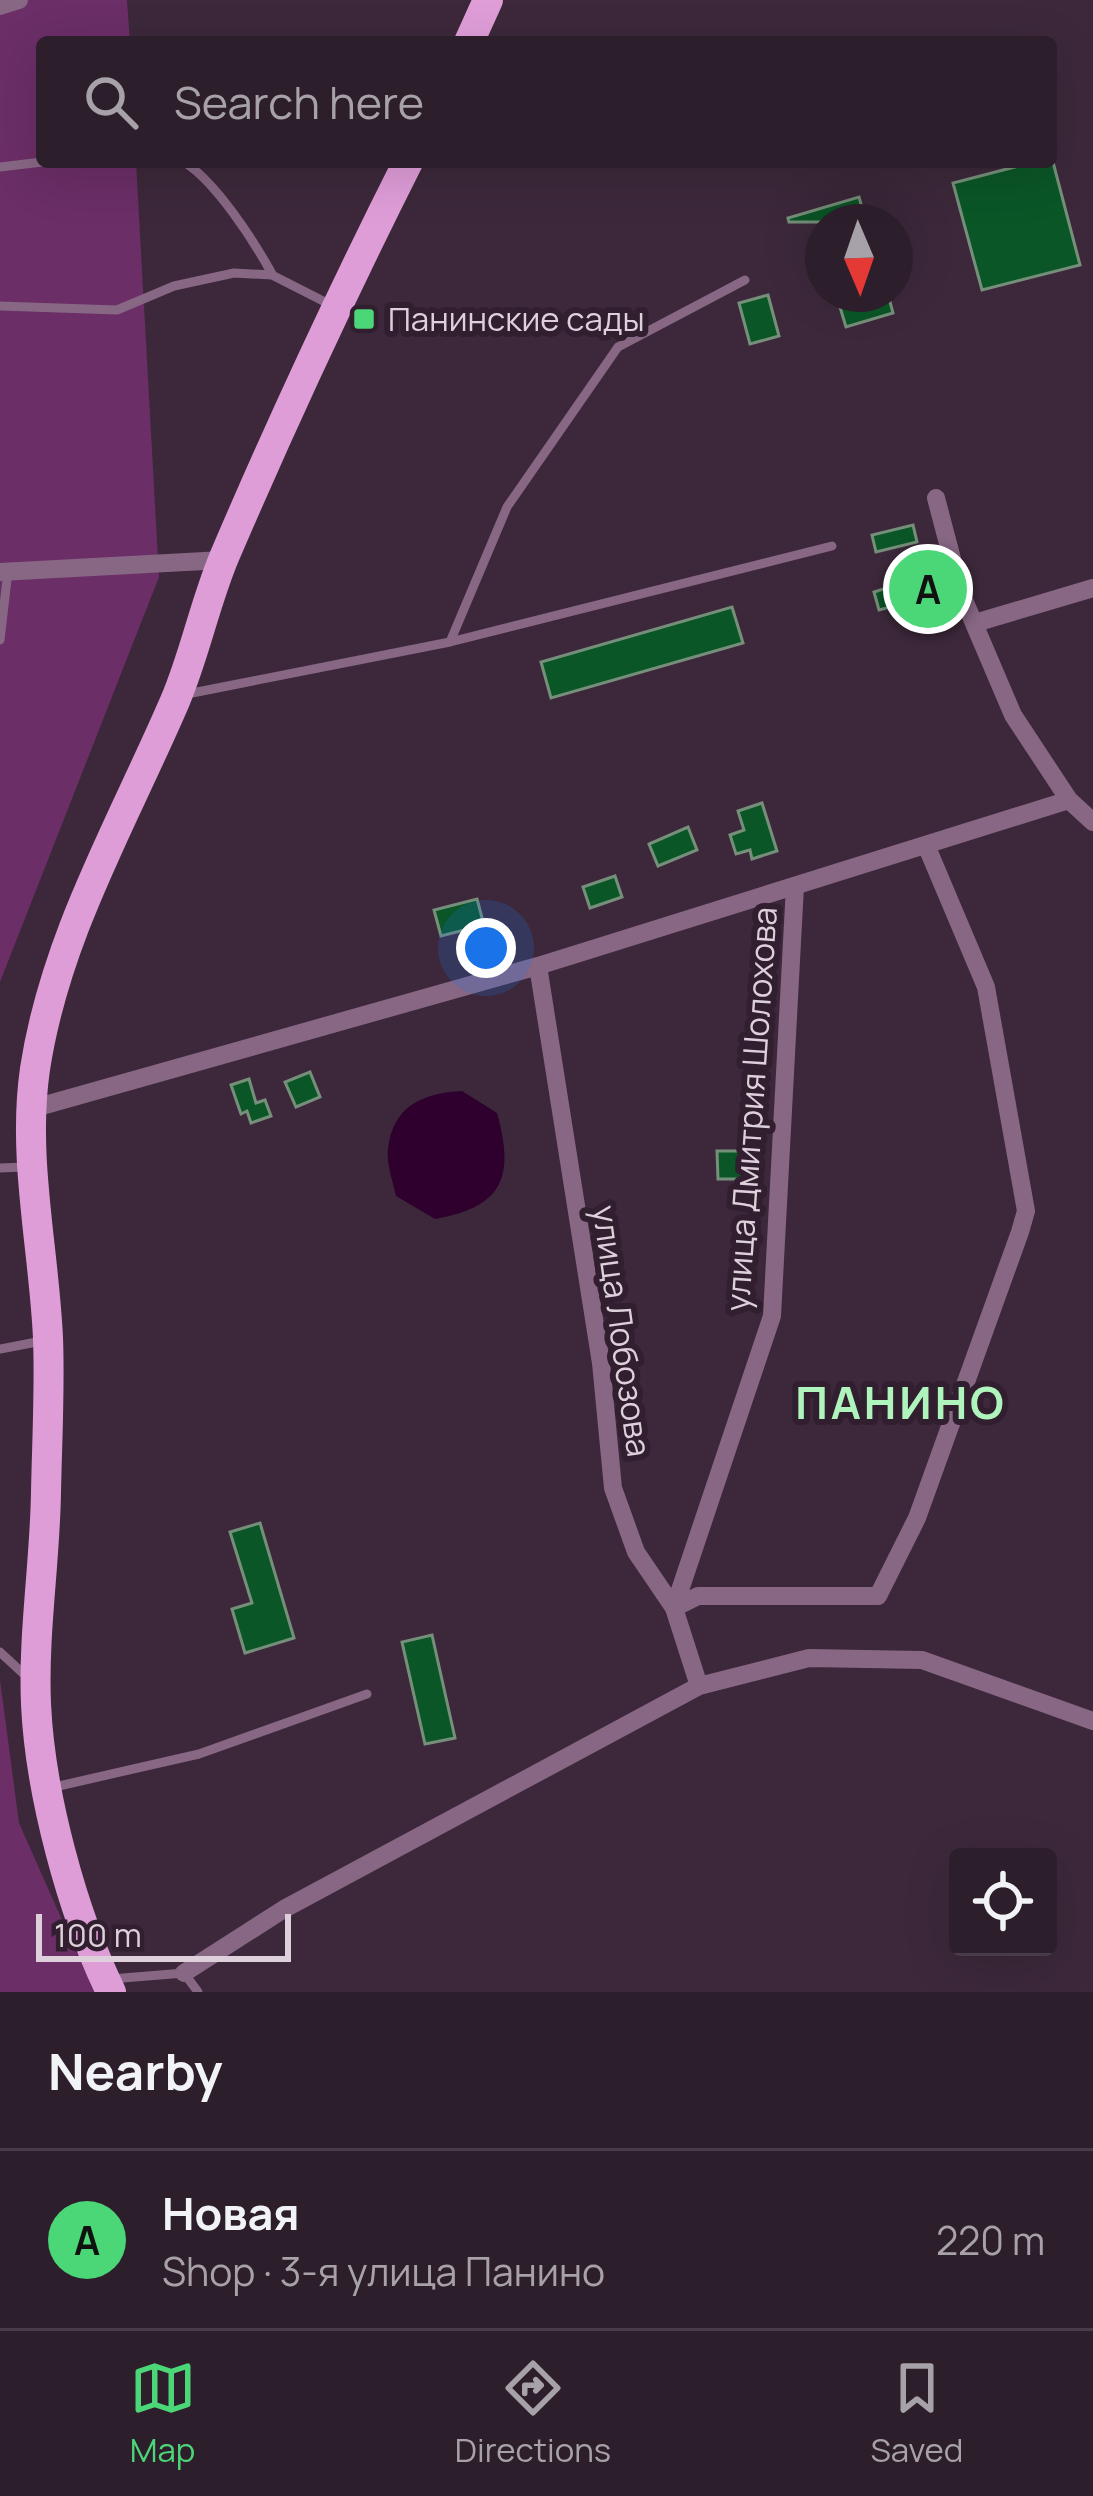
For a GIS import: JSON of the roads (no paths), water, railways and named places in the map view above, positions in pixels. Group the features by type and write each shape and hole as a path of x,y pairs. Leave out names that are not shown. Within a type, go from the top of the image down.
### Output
{"main road":[{"path":"472,36 488,0"},
{"path":"108,1986 73,1891 49,1789 37,1687 48,1340 31,1109 41,1035 69,934 177,696 223,560 405,168"}],"street":[{"path":"0,6 20,0"},
{"path":"936,498 962,593 1012,715 1069,800 1093,822"},
{"path":"4,572 223,560"},
{"path":"975,623 1093,589"},
{"path":"31,1109 538,966 1069,800"},
{"path":"674,1608 698,1596 878,1596 917,1518 1020,1232 1026,1211 986,987 926,845"},
{"name":"улица Дмитрия Шолохова","path":"674,1608 772,1316 795,886"},
{"name":"улица Лобозова","path":"538,966 601,1363 613,1488 636,1552 674,1608 699,1686"},
{"path":"184,1973 284,1910 699,1686 808,1658 922,1660 1093,1721"}],"lane":[{"path":"0,167 36,163"},
{"path":"194,168 250,232 272,275"},
{"path":"0,306 117,310 174,286 235,273 272,275 337,308"},
{"path":"449,642 507,507 618,346 745,280"},
{"path":"177,696 449,642 832,546"},
{"path":"0,640 4,572"},
{"path":"0,1168 33,1167"},
{"path":"0,1349 48,1340"},
{"path":"0,1652 37,1687"},
{"path":"49,1789 199,1754 367,1694"},
{"path":"108,1986 184,1973 198,1992"}],"place":[{"name":"Панинские сады","path":"364,319"},
{"name":"Новая","path":"928,589"}],"district":[{"name":"ПАНИНО","path":"901,1403"}]}
